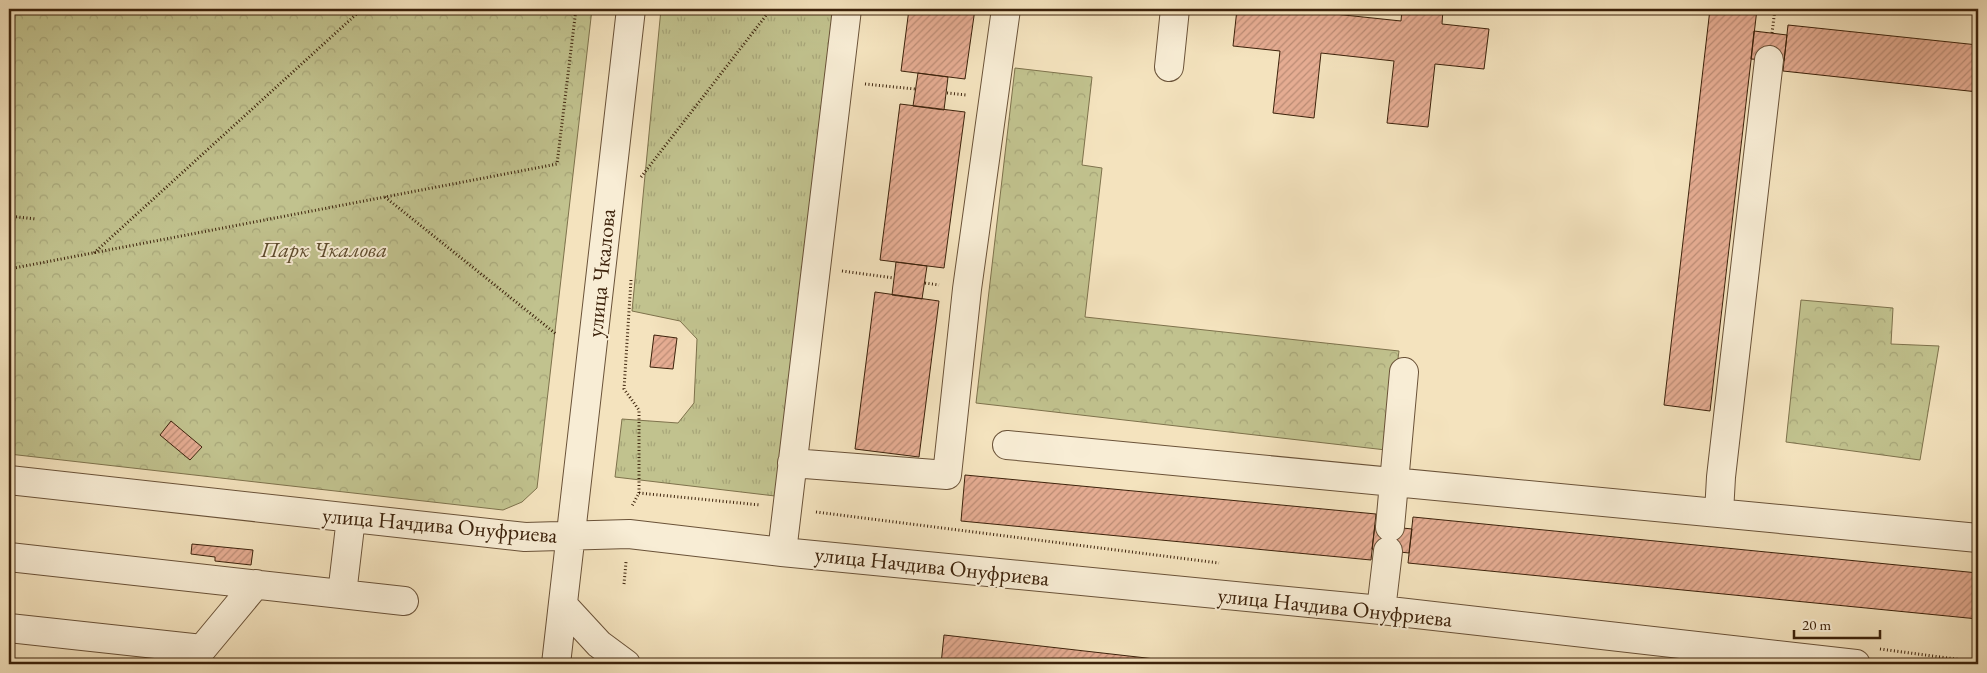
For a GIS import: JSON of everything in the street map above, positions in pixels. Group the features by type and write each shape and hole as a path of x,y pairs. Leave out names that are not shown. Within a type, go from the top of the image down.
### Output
{"street":[{"name":"улица Чкалова","path":"556,664 631,9"},
{"path":"782,552 840,81 847,9"},
{"path":"792,463 947,475 967,289 1006,9"},
{"path":"1169,67 1175,9"},
{"path":"1719,514 1721,477 1769,60"},
{"path":"1381,610 1404,372"},
{"path":"1008,445 1978,538"},
{"name":"улица Начдива Онуфриева","path":"9,480 525,537 629,534 782,552 1381,610 1769,660 1856,664"},
{"path":"342,594 351,518"},
{"path":"9,557 404,601"},
{"path":"9,628 202,649 256,584"},
{"path":"563,605 599,644 626,664"}],"path":[{"path":"94,253 362,9"},
{"path":"9,268 557,164 576,9"},
{"path":"637,182 771,9"},
{"path":"840,81 915,90"},
{"path":"385,197 556,334"},
{"path":"9,216 36,219"},
{"path":"817,267 894,278"},
{"path":"632,271 624,389 639,410 639,493 633,502"},
{"path":"639,493 786,508"}],"green space":[{"name":"Парк Чкалова","path":"9,9 592,9 537,488 522,502 503,510 9,454"},
{"path":"661,9 833,9 775,496 615,477 622,419 678,423 694,403 697,339 680,321 632,311"},
{"path":"1015,68 1092,77 1082,165 1102,168 1085,317 1399,351 1386,450 976,403"},
{"path":"1801,300 1893,308 1891,344 1939,346 1920,460 1786,442"}],"building":[{"path":"909,9 975,9 965,79 901,71"},
{"path":"1237,9 1326,9 1325,13 1401,21 1402,9 1443,9 1442,24 1489,29 1484,69 1435,64 1428,127 1387,123 1394,61 1321,53 1314,118 1273,113 1280,51 1233,46"},
{"path":"1710,9 1757,9 1710,411 1664,405"},
{"path":"1788,25 1978,45 1978,92 1783,71"},
{"path":"1754,31 1787,35 1784,61 1751,59"},
{"path":"918,73 948,77 944,110 913,106"},
{"path":"900,104 965,112 944,268 880,260"},
{"path":"896,262 927,266 922,299 892,295"},
{"path":"875,292 939,301 919,457 855,449"},
{"path":"654,335 677,338 673,369 650,367"},
{"path":"171,421 202,447 190,460 160,435"},
{"path":"965,475 1376,514 1371,560 961,521"},
{"path":"1413,517 1978,573 1978,619 1408,563"},
{"path":"1375,525 1412,529 1409,553 1372,549"},
{"path":"192,544 253,550 251,565 215,561 215,557 191,554"},
{"path":"944,635 1199,664 941,664"},
{"path":"856,660 877,661 877,664 856,664"}]}
